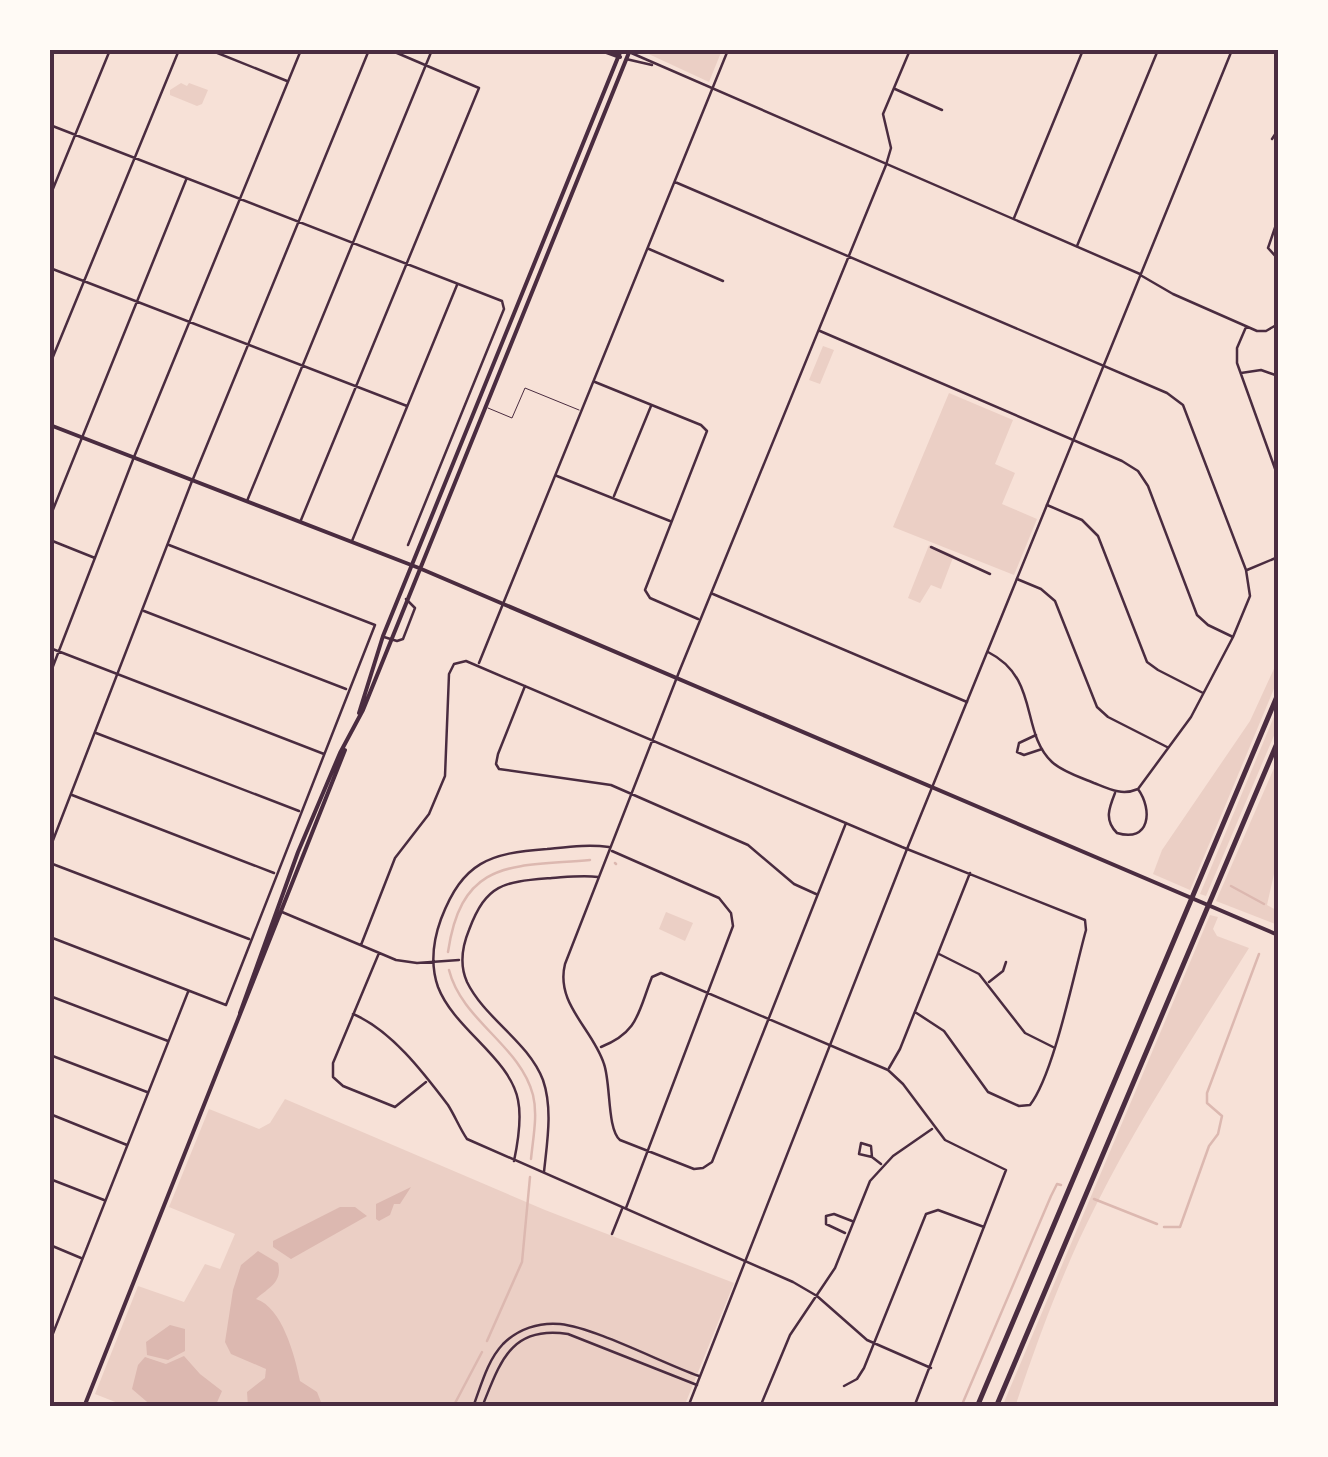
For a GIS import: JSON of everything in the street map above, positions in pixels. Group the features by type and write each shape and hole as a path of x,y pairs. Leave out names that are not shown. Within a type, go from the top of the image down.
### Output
{"highway":[{"path":"977,1407 1278,694"},
{"path":"996,1407 1278,741"}],"main road":[{"path":"240,1013 276,910 630,51 601,50"},
{"path":"620,52 626,60"},
{"path":"359,713 411,565 620,52"},
{"path":"50,424 419,568 1278,935"},
{"path":"85,1406 346,745"}],"street":[{"path":"50,196 110,50"},
{"path":"50,364 179,50"},
{"path":"210,50 288,82"},
{"path":"50,674 134,457 301,50"},
{"path":"50,848 193,480 369,50"},
{"path":"300,522 478,88 390,50"},
{"path":"247,501 432,50"},
{"path":"478,665 728,50"},
{"path":"846,824 712,1162 694,1168 620,1140 612,1130 610,1090 598,1048 568,1002 562,982 567,955 886,164 890,144 883,114 910,50"},
{"path":"1013,220 1083,50"},
{"path":"1077,247 1158,50"},
{"path":"688,1407 907,849 1232,50"},
{"path":"630,51 1141,275 1173,294 1246,326 1266,331 1278,324"},
{"path":"626,60 653,64"},
{"path":"893,88 942,110"},
{"path":"50,125 504,304 408,546"},
{"path":"1272,138 1278,130"},
{"path":"50,518 187,179"},
{"path":"675,182 1167,393 1183,406 1246,570 1250,596 1204,694 1138,789 1127,793 1115,791 1048,759 1013,670 987,652"},
{"path":"1278,219 1268,243 1270,254 1278,260"},
{"path":"648,248 723,281"},
{"path":"50,268 407,406"},
{"path":"352,542 458,284"},
{"path":"1246,326 1236,354 1240,374 1278,477"},
{"path":"818,331 1122,461 1143,477 1197,615 1208,626 1233,637"},
{"path":"1240,374 1262,370 1278,376"},
{"path":"593,381 701,425 707,431 646,593 700,620"},
{"path":"613,498 651,405"},
{"path":"555,475 672,522"},
{"path":"50,494 58,497"},
{"path":"1048,506 1082,520 1098,536 1148,662 1204,694"},
{"path":"50,540 95,558"},
{"path":"50,937 226,1005 374,626 168,545"},
{"path":"931,547 990,574"},
{"path":"1246,570 1278,556"},
{"path":"1017,579 1046,592 1055,601 1098,707 1108,717 1168,748"},
{"path":"712,593 966,702"},
{"path":"383,636 403,639 415,610 414,604 406,599"},
{"path":"142,611 349,690"},
{"path":"50,648 324,754"},
{"path":"361,946 396,858 429,814 445,776 449,674 454,664 466,661 1086,922 1053,1047 1031,1104 1023,1107 988,1092 944,1031 915,1012"},
{"path":"525,685 498,754 497,767 601,782 632,794 748,845 794,884 818,895"},
{"path":"95,733 301,812"},
{"path":"1038,735 1019,743 1017,752 1024,755 1042,749"},
{"path":"1115,791 1108,811 1109,822 1117,833 1130,835 1139,831 1149,812 1138,789"},
{"path":"70,794 277,874"},
{"path":"514,1161 519,1116 515,1090 448,1007 438,988 432,962 438,928 460,880 475,866 507,852 610,848 713,895 731,914 732,934 612,1234"},
{"path":"50,863 252,940"},
{"path":"888,1070 970,874"},
{"path":"544,1174 548,1117 542,1080 524,1050 472,989 462,960 464,942 479,906 497,886 598,877"},
{"path":"276,910 400,962 462,960"},
{"path":"378,953 333,1062 336,1082 395,1107 427,1081"},
{"path":"938,954 968,966 988,982 1029,1037 1053,1047"},
{"path":"988,982 1003,971 1006,962"},
{"path":"598,1048 622,1038 632,1028 655,974 661,973 888,1070 952,1146 1006,1171 914,1407"},
{"path":"50,1341 189,990"},
{"path":"50,996 168,1041"},
{"path":"353,1014 381,1029 449,1107 467,1140 793,1282 817,1296 873,1344 932,1368"},
{"path":"50,1055 148,1093"},
{"path":"50,1114 127,1146"},
{"path":"760,1407 790,1335 835,1268 870,1181 882,1166 933,1128"},
{"path":"872,1157 882,1166"},
{"path":"50,1178 105,1200"},
{"path":"844,1386 860,1375 926,1214 942,1210 986,1228"},
{"path":"848,1234 826,1224 826,1216 834,1214 854,1221"},
{"path":"50,1245 82,1258"},
{"path":"50,1311 60,1315"},
{"path":"472,1407 501,1347 522,1330 545,1324 576,1328 700,1377"},
{"path":"482,1407 506,1352 522,1339 547,1332 568,1334 697,1385"}],"lane":[{"path":"485,407 512,418 525,388 581,411"}],"shaded area":[{"path":"640,50 722,50 709,82"},
{"path":"181,83 208,90 202,104 197,106 170,95 170,90"},
{"path":"823,346 834,350 820,384 809,380"},
{"path":"949,393 1013,420 995,464 1015,473 1002,504 1037,519 1014,575 893,527"},
{"path":"929,545 954,555 941,589 931,585 920,603 908,598"},
{"path":"1278,660 1278,679 1190,890 1153,874 1162,850 1250,721"},
{"path":"1278,707 1278,726 1206,896 1200,894"},
{"path":"1278,759 1278,856 1267,905 1278,911 1278,925 1216,901"},
{"path":"666,912 693,923 685,941 659,929"},
{"path":"1210,915 1218,917 1213,929 1217,936 1249,948 1112,1174 1062,1280 1015,1407 1002,1407"},
{"path":"285,1099 545,1210 734,1283 684,1407 128,1407 95,1394 138,1286 184,1302 205,1264 220,1269 235,1234 169,1207 209,1109 259,1129 270,1123"},
{"path":"411,1187 400,1204 394,1204 390,1215 376,1219 376,1204"},
{"path":"340,1207 355,1207 367,1216 291,1259 273,1247 273,1241"},
{"path":"258,1251 278,1263 279,1270 273,1284 256,1299 280,1322 300,1381 317,1392 323,1407 248,1407 247,1392 265,1378 266,1369 231,1354 225,1342 241,1265"},
{"path":"170,1325 185,1329 185,1351 168,1360 147,1355 146,1342"},
{"path":"184,1356 222,1391 215,1407 153,1407 132,1389 138,1365 145,1357 166,1364"}],"waterway":[{"path":"448,952 455,921 465,899 479,883 515,867 590,860"},
{"path":"1231,886 1264,904"},
{"path":"1164,1227 1180,1227 1209,1146 1218,1134 1222,1116 1207,1103 1207,1093 1259,954"},
{"path":"449,970 466,1004 526,1077 535,1110 531,1159"},
{"path":"487,1341 522,1262 530,1177"},
{"path":"961,1407 1051,1196 1057,1184 1061,1185"},
{"path":"1094,1199 1157,1224"},
{"path":"453,1407 482,1352"}]}
